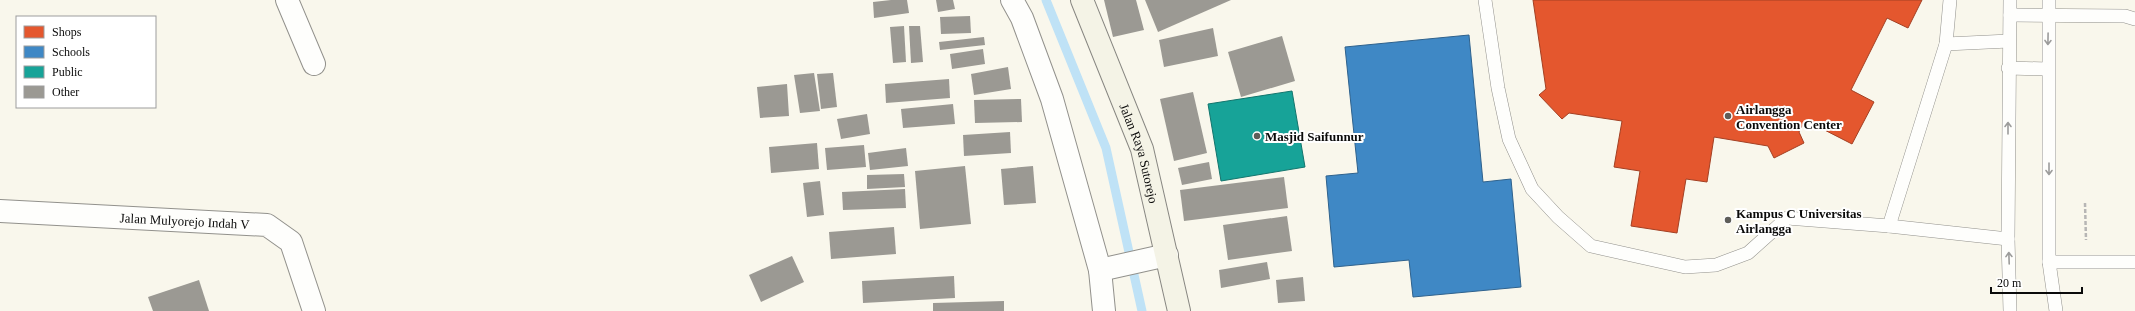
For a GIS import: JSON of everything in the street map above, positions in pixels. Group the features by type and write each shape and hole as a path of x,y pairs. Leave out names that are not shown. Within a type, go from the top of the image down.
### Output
{"main road":[{"name":"Jalan Raya Sutorejo","path":"1082,0 1142,149 1160,257 1180,311"}],"street":[{"path":"287,0 314,64"},
{"path":"1012,0 1022,18 1052,99 1105,269 1104,311"},
{"name":"Jalan Mulyorejo Indah V","path":"0,212 267,225 291,242 314,311"},
{"path":"1105,269 1160,257"}],"lane":[{"path":"1486,0 1498,88 1509,139 1532,189 1558,218 1591,246 1685,267 1716,265 1748,253 1787,218 1889,226 2008,239"},
{"path":"1889,226 1946,44 1950,0"},
{"path":"2010,0 2008,68 2008,239 2010,311"},
{"path":"2049,0 2049,262 2056,311"},
{"path":"2010,15 2125,16 2135,19"},
{"path":"1946,44 2009,41"},
{"path":"2008,68 2048,69"},
{"path":"2049,262 2135,262"}],"path":[{"path":"2085,203 2086,262"}],"building: Shops":[{"name":"Airlangga Convention Center","path":"1533,0 1922,0 1908,28 1887,18 1851,90 1874,102 1852,144 1805,120 1799,132 1804,143 1774,158 1768,146 1714,137 1707,182 1686,179 1677,233 1631,226 1640,171 1614,167 1622,121 1569,113 1562,119 1539,95 1546,89"}],"building: Schools":[{"path":"1469,35 1483,182 1511,179 1521,287 1413,297 1409,260 1334,267 1326,176 1358,173 1345,47"}],"building: Public":[{"name":"Masjid Saifunnur","path":"1292,91 1305,167 1221,181 1208,104"}],"building: Other":[{"path":"907,0 909,13 874,18 873,2"},
{"path":"936,0 953,0 955,9 938,12"},
{"path":"1104,0 1136,0 1144,30 1113,37"},
{"path":"1145,0 1231,0 1158,32"},
{"path":"970,16 971,33 941,34 940,17"},
{"path":"904,26 906,62 893,63 890,27"},
{"path":"909,26 920,26 923,62 911,63"},
{"path":"1213,28 1218,56 1164,67 1159,40"},
{"path":"1282,36 1295,81 1241,97 1228,52"},
{"path":"984,37 985,45 940,50 939,42"},
{"path":"983,49 985,64 952,69 950,54"},
{"path":"1008,67 1011,89 974,95 971,74"},
{"path":"814,73 820,111 800,113 794,75"},
{"path":"833,73 837,107 821,109 817,74"},
{"path":"949,79 950,98 886,103 885,84"},
{"path":"787,84 789,116 760,118 757,87"},
{"path":"1193,92 1207,153 1174,161 1160,99"},
{"path":"1021,99 1022,122 975,123 974,100"},
{"path":"953,104 955,124 903,128 901,109"},
{"path":"867,114 870,134 841,139 837,119"},
{"path":"1010,132 1011,153 964,156 963,135"},
{"path":"817,143 819,169 771,173 769,147"},
{"path":"864,145 866,167 827,170 825,148"},
{"path":"906,148 908,166 870,170 868,153"},
{"path":"1209,162 1212,179 1182,185 1178,168"},
{"path":"965,166 971,224 920,229 915,171"},
{"path":"1033,166 1036,203 1004,205 1001,169"},
{"path":"904,174 905,187 867,189 867,175"},
{"path":"1284,177 1288,208 1184,221 1180,190"},
{"path":"820,181 824,215 807,217 803,183"},
{"path":"905,189 906,208 843,210 842,192"},
{"path":"1287,216 1292,251 1228,260 1223,225"},
{"path":"894,227 896,254 831,259 829,232"},
{"path":"792,256 804,282 761,302 749,275"},
{"path":"1267,262 1270,279 1221,288 1219,270"},
{"path":"954,276 955,298 863,303 862,281"},
{"path":"1303,277 1305,301 1278,303 1276,280"},
{"path":"199,280 209,311 153,311 148,297"},
{"path":"1004,301 1004,311 933,311 933,303"}],"waterway":[{"path":"1046,0 1106,148 1142,311"}],"place":[{"name":"Airlangga Convention Center","path":"1728,116"},
{"name":"Masjid Saifunnur","path":"1257,136"},
{"name":"Kampus C Universitas Airlangga","path":"1728,220"}]}
